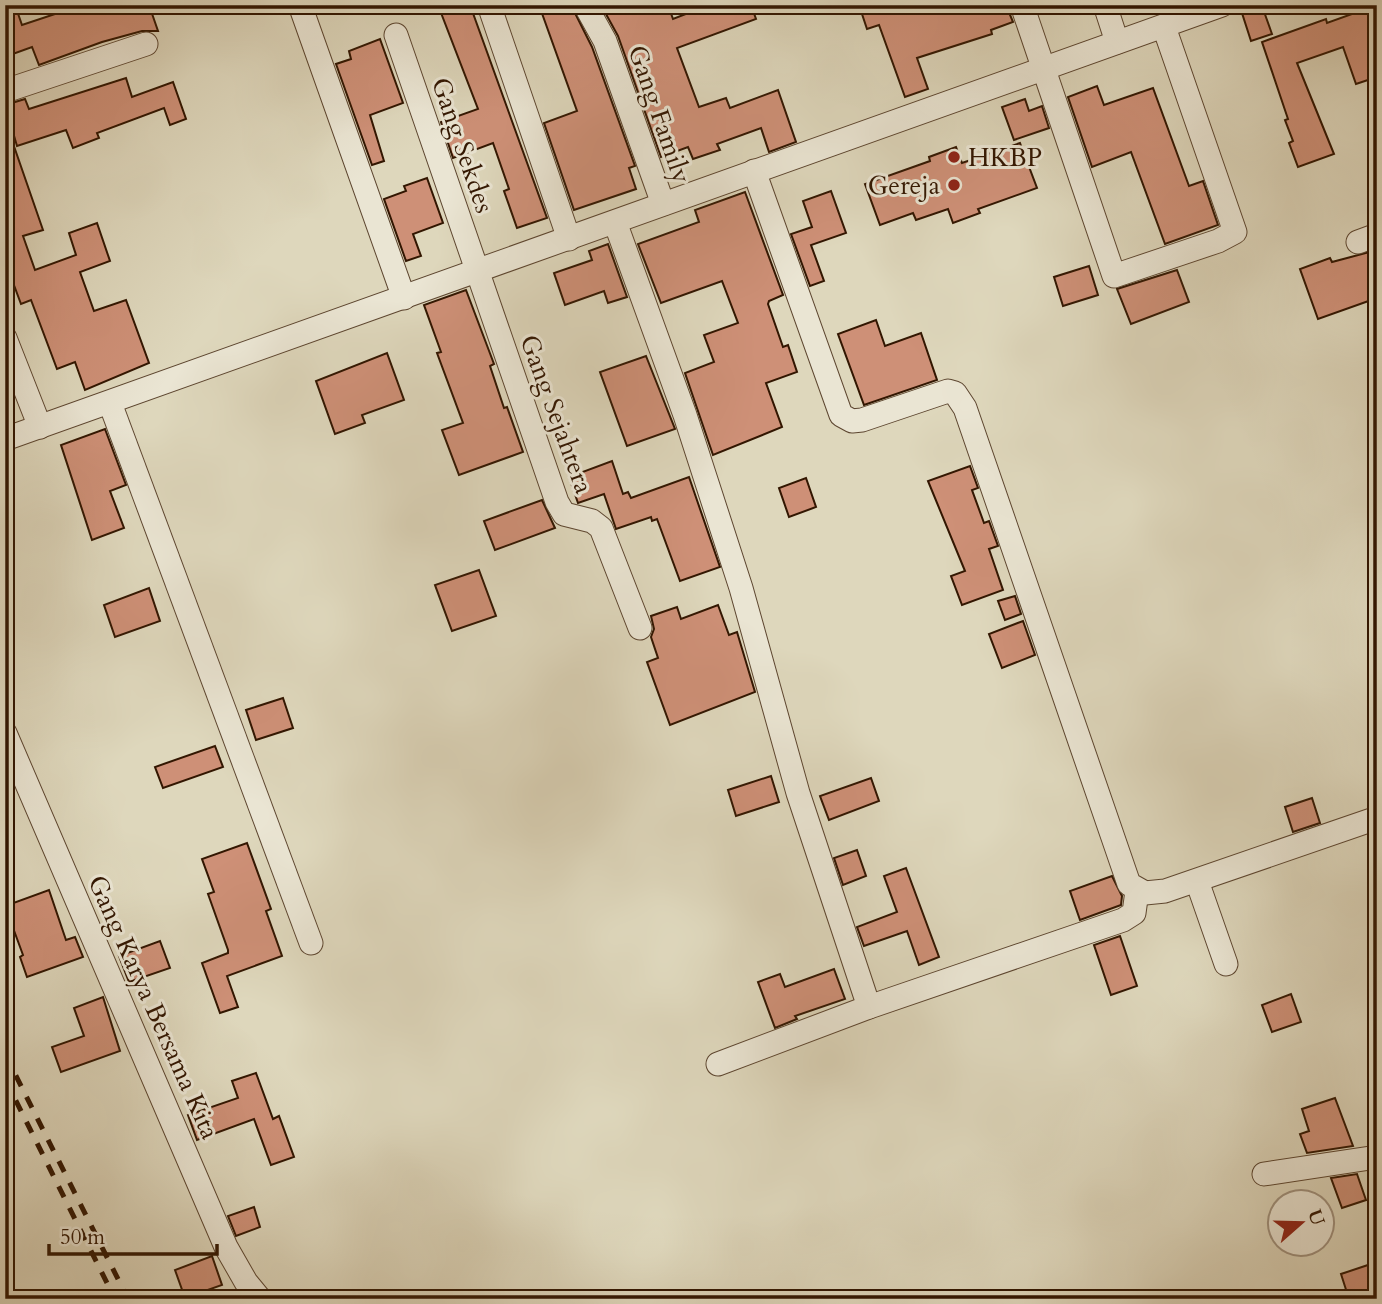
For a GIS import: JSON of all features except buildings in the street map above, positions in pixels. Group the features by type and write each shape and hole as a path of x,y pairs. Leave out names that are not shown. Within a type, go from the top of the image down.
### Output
{"street":[{"path":"300,5 404,298"},
{"path":"489,5 569,239"},
{"name":"Gang Family","path":"585,5 605,41 663,204"},
{"path":"1022,5 1045,66 1114,276 1218,241 1235,232 1164,27"},
{"path":"1105,5 1117,42"},
{"path":"5,439 1214,7"},
{"name":"Gang Sekdes","path":"396,35 476,272"},
{"path":"5,91 146,44"},
{"path":"754,171 841,415 848,420 862,420 944,391 955,393 965,408 1129,884 1137,891 1145,893 1165,891 1377,818"},
{"path":"615,222 685,415 733,564 799,793 869,1007"},
{"name":"Gang Sejahtera","path":"476,272 557,502 564,514 592,521 601,528 640,628"},
{"path":"5,338 40,427"},
{"path":"110,403 311,943"},
{"name":"Gang Karya Bersama Kita","path":"5,733 222,1238 246,1282 260,1299"},
{"path":"1197,881 1226,964"},
{"path":"718,1064 869,1007 1124,920 1134,913 1137,891"},
{"path":"1264,1174 1377,1157"}],"railway":[{"path":"5,1054 128,1299"},
{"path":"5,1079 115,1299"}],"place":[{"name":"HKBP","path":"954,157"},
{"name":"Gereja","path":"954,185"}]}
